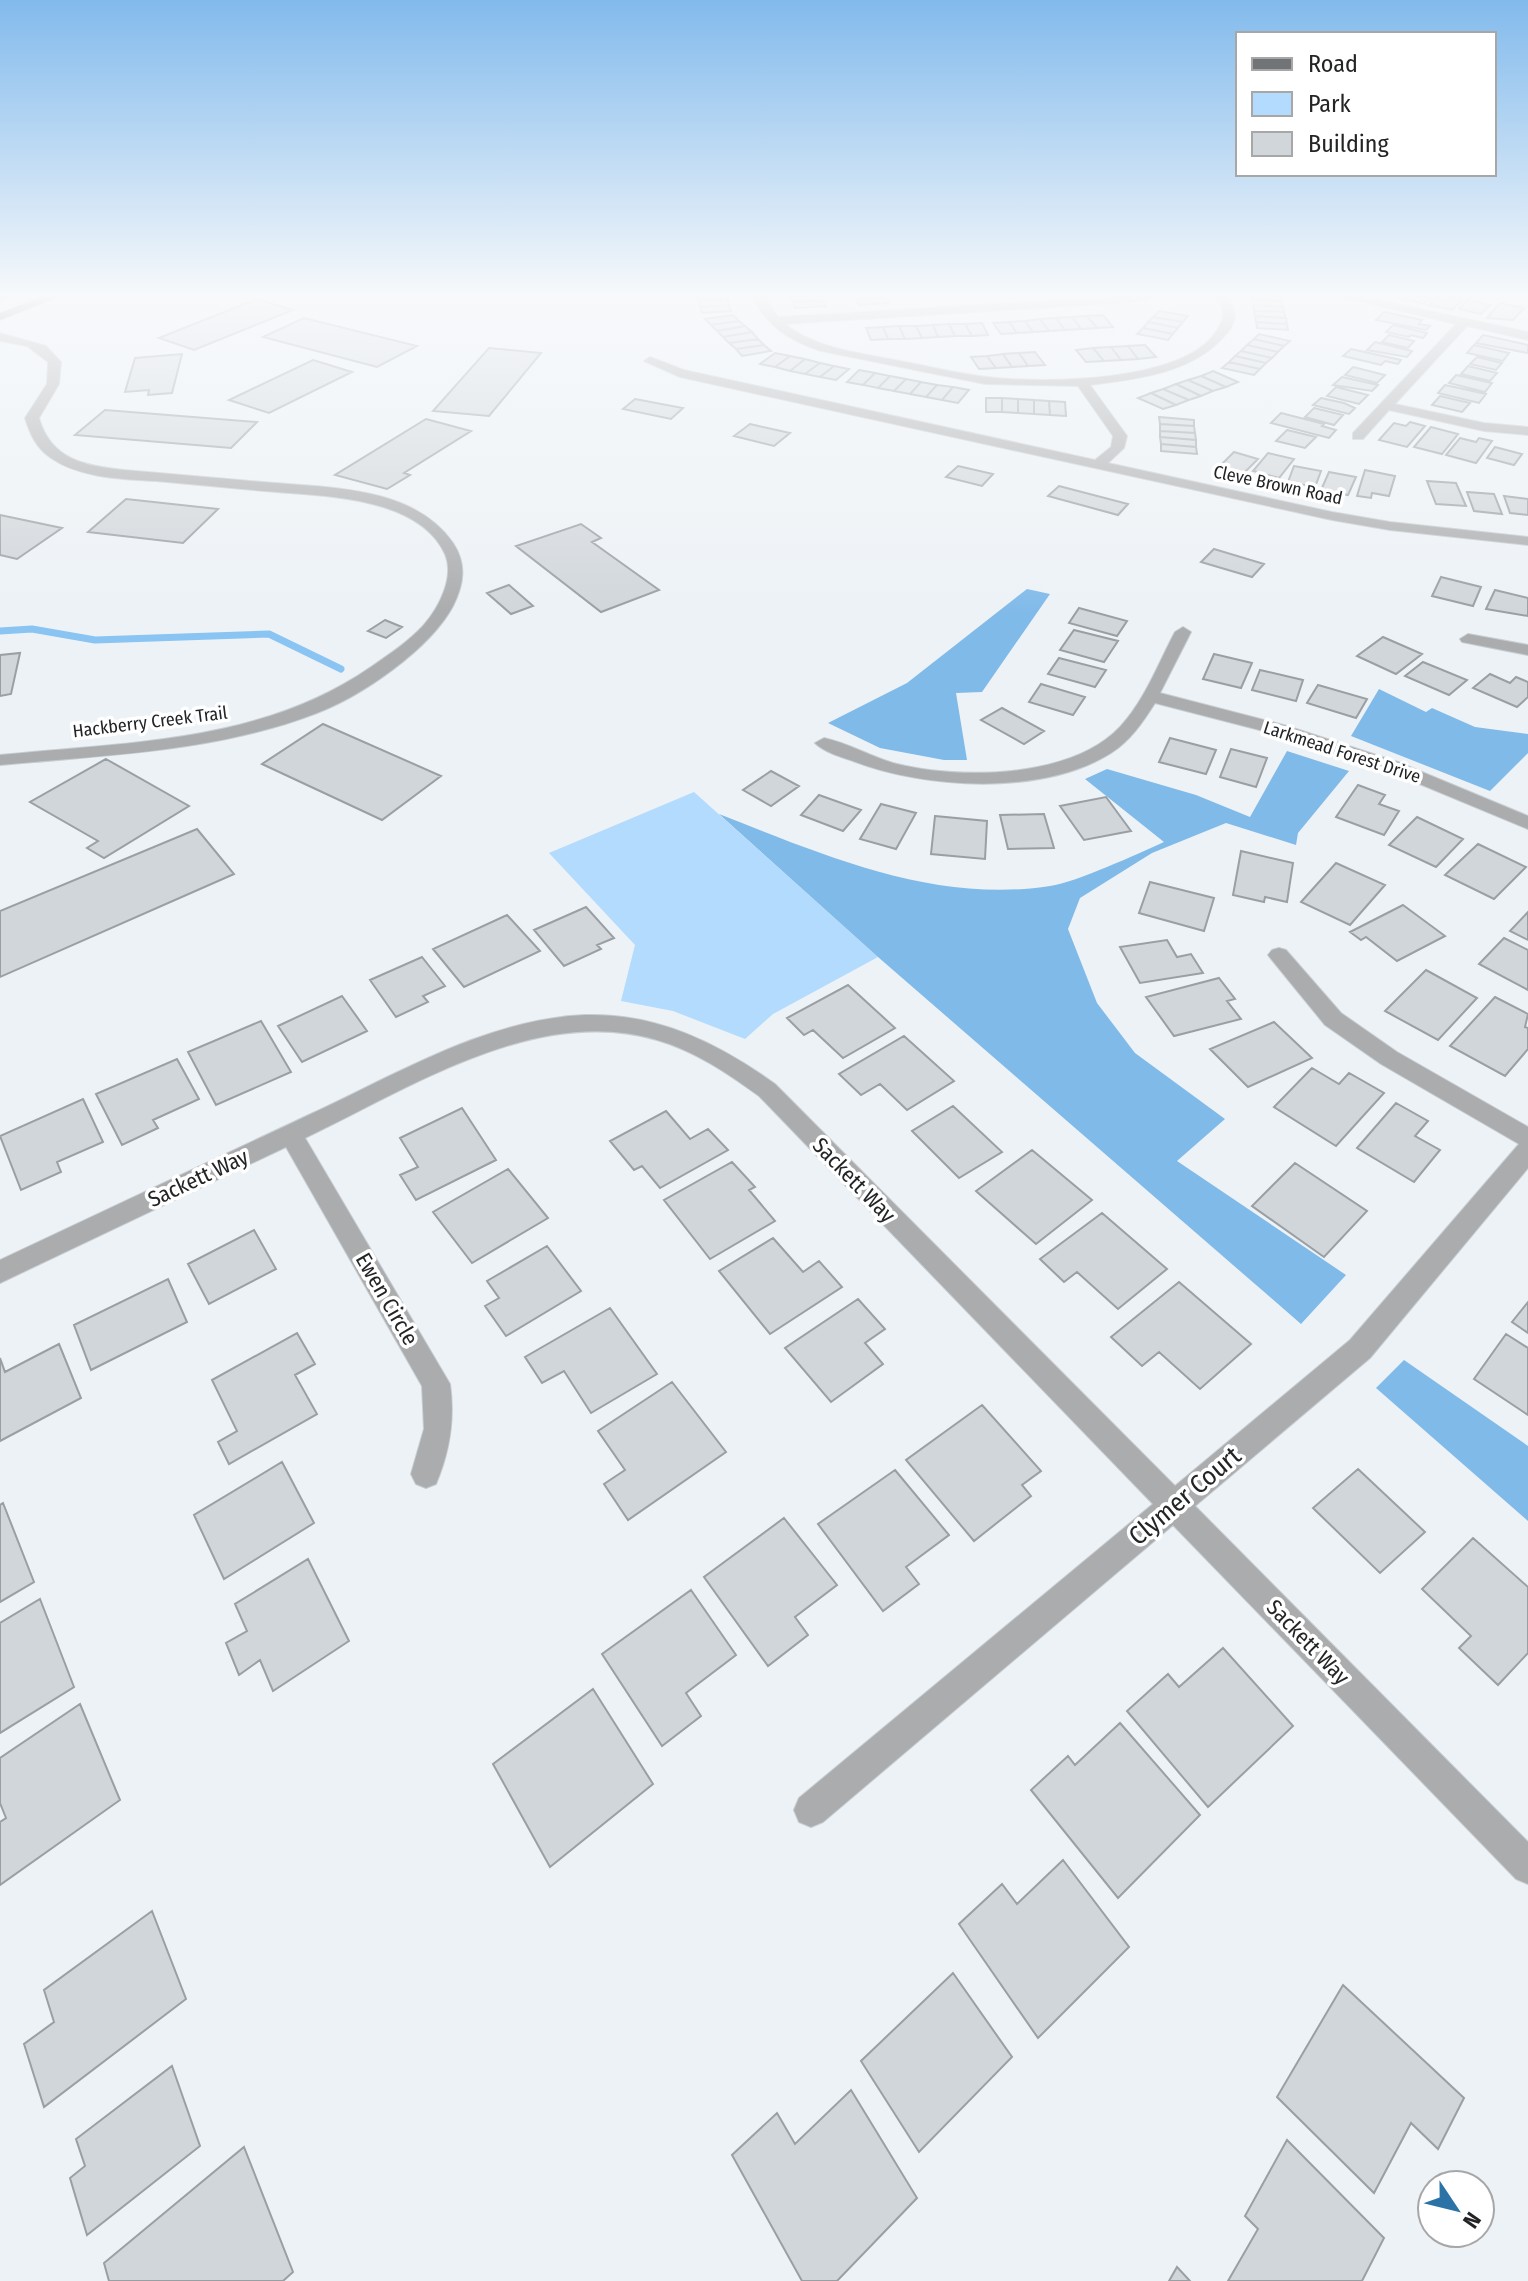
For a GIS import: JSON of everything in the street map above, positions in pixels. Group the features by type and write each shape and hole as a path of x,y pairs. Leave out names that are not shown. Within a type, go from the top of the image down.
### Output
{"street":[{"name":"Hackberry Creek Trail","path":"0,760 180,741 246,729 312,709 343,694 413,646 432,627 456,579 451,552 435,530 384,503 336,493 111,473 61,458 45,446 37,435 32,418 43,400"},
{"name":"Cleve Brown Road","path":"806,400 1332,516 1390,526 1528,541"},
{"path":"1095,400 1120,436 1117,448 1099,464"},
{"path":"1358,436 1391,400"},
{"path":"1386,406 1484,427 1528,431"},
{"path":"824,743 885,767 948,777 1016,774 1070,764 1100,752 1122,735 1150,696 1183,632"},
{"path":"1468,639 1528,650"},
{"name":"Larkmead Forest Drive","path":"1150,696 1354,753 1471,797 1528,823"},
{"path":"1279,955 1333,1019 1389,1058 1528,1138"},
{"name":"Sackett Way","path":"0,1272 506,1035 541,1027 608,1024 643,1027 681,1037 715,1053 767,1090 1528,1867"},
{"name":"Ewen Circle","path":"291,1135 436,1384 441,1415 426,1474"},
{"name":"Clymer Court","path":"811,1810 1360,1349 1528,1151"}],"green space":[{"path":"694,792 878,957 773,1014 745,1039 673,1011 621,1001 635,945 549,853"}],"shaded area":[{"path":"1027,589 1050,594 982,692 956,693 967,760 944,760 880,748 828,723 907,683"},
{"path":"1379,689 1426,712 1432,708 1475,727 1528,734 1528,753 1490,791 1351,736"},
{"path":"1287,751 1349,771 1298,833 1296,845 1226,823 1152,853 1080,898 1068,929 1097,1003 1135,1053 1225,1119 1177,1161 1346,1275 1301,1324 878,957 719,814 840,860 922,882 1007,890 1050,886 1091,873 1164,842 1085,779 1107,769 1196,795 1250,817"},
{"path":"1404,1360 1528,1446 1528,1521 1376,1388"}],"building":[{"path":"230,400 294,400 269,413"},
{"path":"442,400 502,400 489,416 433,411"},
{"path":"633,400 683,408 671,419 623,409"},
{"path":"986,400 1002,400 1002,412 986,412"},
{"path":"1002,400 1018,400 1018,413 1002,412"},
{"path":"1018,400 1034,400 1034,414 1018,413"},
{"path":"1034,400 1049,401 1050,415 1034,414"},
{"path":"1144,400 1167,400 1176,405 1163,409"},
{"path":"1167,400 1188,400 1176,405"},
{"path":"1318,400 1332,400 1355,408 1349,414 1313,405"},
{"path":"1436,400 1470,403 1462,412 1432,405"},
{"path":"1049,401 1065,402 1066,416 1050,415"},
{"path":"1314,408 1343,415 1334,425 1305,417"},
{"path":"105,410 257,422 231,448 75,435"},
{"path":"1281,413 1336,430 1329,438 1271,423"},
{"path":"1159,417 1194,420 1194,426 1160,424"},
{"path":"426,419 471,431 404,473 410,475 387,489 335,475"},
{"path":"1410,422 1425,426 1407,447 1379,440 1394,423 1406,426"},
{"path":"750,424 790,433 774,446 734,436"},
{"path":"1160,424 1194,426 1195,433 1160,431"},
{"path":"1431,427 1458,434 1442,454 1414,447"},
{"path":"1287,430 1316,437 1305,448 1276,441"},
{"path":"1160,431 1195,433 1196,440 1160,437"},
{"path":"1160,437 1196,440 1196,447 1161,444"},
{"path":"1460,438 1476,442 1479,438 1492,441 1476,463 1446,455"},
{"path":"1161,444 1196,447 1197,454 1161,451"},
{"path":"1495,447 1522,454 1514,465 1487,458"},
{"path":"1234,452 1258,459 1243,474 1218,468"},
{"path":"1268,453 1294,459 1279,478 1253,471"},
{"path":"958,466 993,474 982,486 946,477"},
{"path":"1294,466 1321,471 1315,487 1288,482"},
{"path":"1365,470 1395,476 1389,496 1372,493 1371,498 1357,496"},
{"path":"1329,472 1356,477 1348,495 1321,490"},
{"path":"1427,481 1456,483 1466,506 1436,504"},
{"path":"1059,486 1128,504 1118,515 1048,496"},
{"path":"1467,492 1494,494 1502,514 1474,511"},
{"path":"1504,496 1528,499 1528,515 1510,513"},
{"path":"126,499 218,509 183,543 88,532"},
{"path":"0,515 62,528 17,559 0,555"},
{"path":"581,524 601,538 592,542 659,590 601,612 516,546"},
{"path":"1214,549 1264,564 1252,577 1201,562"},
{"path":"1441,577 1481,587 1473,606 1432,596"},
{"path":"509,585 533,606 511,614 487,593"},
{"path":"1495,590 1528,598 1528,616 1486,609"},
{"path":"1079,608 1127,621 1117,636 1069,623"},
{"path":"385,620 402,627 386,638 368,631"},
{"path":"1074,630 1118,641 1104,662 1060,650"},
{"path":"1383,637 1422,654 1396,674 1357,656"},
{"path":"20,653 11,694 0,696 0,655"},
{"path":"1214,654 1252,663 1241,688 1203,679"},
{"path":"1059,658 1106,670 1095,687 1048,674"},
{"path":"1423,662 1467,680 1449,695 1405,676"},
{"path":"1260,670 1303,680 1296,701 1252,690"},
{"path":"1490,674 1510,683 1516,677 1528,682 1528,697 1517,707 1473,688"},
{"path":"1041,684 1085,697 1073,715 1029,702"},
{"path":"1318,685 1367,699 1356,718 1307,703"},
{"path":"1002,708 1044,731 1024,744 981,720"},
{"path":"323,724 441,776 382,820 262,764"},
{"path":"1170,738 1216,750 1206,774 1159,762"},
{"path":"1231,749 1267,758 1256,787 1220,777"},
{"path":"106,759 189,806 104,858 87,848 98,841 30,802"},
{"path":"771,771 799,786 771,806 743,790"},
{"path":"1358,785 1385,795 1379,804 1399,811 1384,835 1336,817"},
{"path":"819,795 861,810 843,831 801,815"},
{"path":"1106,797 1131,831 1084,840 1060,806"},
{"path":"881,804 916,813 896,849 860,839"},
{"path":"1044,814 1054,848 1008,849 1000,815"},
{"path":"935,816 987,821 985,859 931,854"},
{"path":"1417,817 1463,839 1436,867 1389,845"},
{"path":"197,829 234,874 0,977 0,911"},
{"path":"1478,844 1526,867 1494,899 1445,875"},
{"path":"1241,851 1293,863 1287,902 1265,897 1264,902 1233,895"},
{"path":"1336,863 1385,885 1350,925 1301,902"},
{"path":"1150,882 1214,898 1204,931 1139,913"},
{"path":"1403,905 1445,936 1397,961 1366,937 1361,940 1350,932"},
{"path":"586,907 614,938 597,945 601,949 564,966 534,930"},
{"path":"1528,912 1528,940 1510,931"},
{"path":"507,915 540,951 464,987 433,949"},
{"path":"1504,938 1528,950 1528,990 1479,964"},
{"path":"1167,940 1177,957 1191,954 1203,973 1140,983 1120,947"},
{"path":"422,957 445,986 423,996 428,1002 396,1017 370,980"},
{"path":"1426,970 1477,998 1438,1040 1385,1011"},
{"path":"1219,978 1235,999 1227,1001 1241,1019 1174,1036 1146,997"},
{"path":"848,985 895,1028 843,1058 813,1030 804,1035 787,1018"},
{"path":"342,996 367,1031 302,1062 278,1026"},
{"path":"1495,997 1528,1014 1525,1027 1528,1028 1528,1049 1505,1076 1450,1046"},
{"path":"261,1021 291,1072 216,1105 188,1052"},
{"path":"1274,1022 1312,1058 1248,1087 1210,1049"},
{"path":"904,1036 954,1081 907,1110 880,1084 861,1095 839,1074"},
{"path":"177,1059 199,1099 153,1120 158,1128 122,1145 96,1094"},
{"path":"1312,1068 1339,1084 1349,1073 1384,1093 1336,1146 1274,1107"},
{"path":"83,1099 103,1142 57,1162 61,1172 21,1190 0,1136"},
{"path":"1396,1103 1428,1121 1415,1136 1440,1150 1414,1182 1357,1148"},
{"path":"953,1106 1002,1152 959,1178 912,1131"},
{"path":"462,1108 496,1160 416,1200 400,1175 418,1167 400,1138"},
{"path":"666,1111 690,1139 708,1129 728,1150 660,1188 642,1166 634,1170 610,1141"},
{"path":"1032,1150 1092,1200 1036,1244 976,1191"},
{"path":"732,1162 755,1187 749,1190 775,1221 710,1259 664,1200"},
{"path":"1295,1163 1367,1211 1324,1257 1252,1206"},
{"path":"508,1169 548,1218 472,1263 433,1212"},
{"path":"1102,1213 1167,1269 1118,1309 1077,1272 1064,1282 1040,1259"},
{"path":"254,1230 276,1269 209,1304 188,1264"},
{"path":"773,1238 803,1272 819,1261 842,1287 770,1334 719,1271"},
{"path":"547,1246 581,1291 506,1336 485,1306 499,1298 487,1281"},
{"path":"168,1279 187,1322 91,1370 74,1325"},
{"path":"1179,1282 1251,1344 1200,1389 1159,1352 1142,1366 1111,1337"},
{"path":"858,1299 885,1329 865,1343 883,1364 831,1402 785,1348"},
{"path":"1528,1302 1528,1333 1512,1322"},
{"path":"610,1308 657,1374 591,1413 564,1371 542,1383 525,1357"},
{"path":"297,1333 315,1364 295,1375 317,1414 229,1464 218,1442 237,1431 212,1380"},
{"path":"1506,1334 1528,1348 1528,1415 1474,1379"},
{"path":"59,1344 81,1398 0,1441 0,1358 5,1372"},
{"path":"672,1382 726,1452 628,1520 604,1484 625,1470 598,1431"},
{"path":"982,1405 1041,1471 1022,1485 1031,1496 974,1541 906,1460"},
{"path":"282,1462 314,1523 224,1579 194,1515"},
{"path":"1358,1469 1425,1532 1380,1573 1313,1508"},
{"path":"895,1470 949,1535 906,1567 919,1584 883,1611 818,1524"},
{"path":"3,1503 34,1582 0,1602 0,1505"},
{"path":"784,1518 837,1585 795,1617 808,1635 768,1666 704,1577"},
{"path":"1473,1538 1528,1587 1528,1653 1498,1685 1459,1648 1471,1636 1422,1589"},
{"path":"308,1559 349,1641 273,1691 260,1660 239,1675 226,1643 247,1631 235,1604"},
{"path":"691,1590 736,1655 686,1693 701,1716 662,1746 602,1654"},
{"path":"40,1599 74,1687 0,1733 0,1623"},
{"path":"1223,1648 1293,1726 1208,1807 1127,1711 1168,1674 1179,1687"},
{"path":"593,1689 653,1784 550,1867 493,1764"},
{"path":"80,1704 120,1800 0,1885 0,1822 6,1818 0,1803 0,1758"},
{"path":"1120,1723 1200,1815 1118,1898 1031,1790 1068,1756 1075,1765"},
{"path":"1063,1860 1129,1947 1038,2038 959,1924 1002,1884 1017,1904"},
{"path":"152,1911 186,1999 44,2107 24,2044 54,2022 44,1990"},
{"path":"953,1973 1012,2057 919,2152 861,2061"},
{"path":"1343,1985 1464,2098 1438,2149 1411,2123 1374,2193 1277,2097"},
{"path":"172,2066 200,2146 87,2235 70,2178 85,2166 76,2139"},
{"path":"851,2090 917,2198 837,2281 802,2281 732,2155 777,2113 795,2144"},
{"path":"1287,2140 1384,2238 1362,2281 1228,2281 1258,2229 1245,2216"},
{"path":"244,2147 293,2272 283,2281 109,2281 104,2263"},
{"path":"1177,2267 1190,2281 1169,2281"}],"waterway":[{"path":"0,631 32,629 95,640 269,634 341,669"}]}
